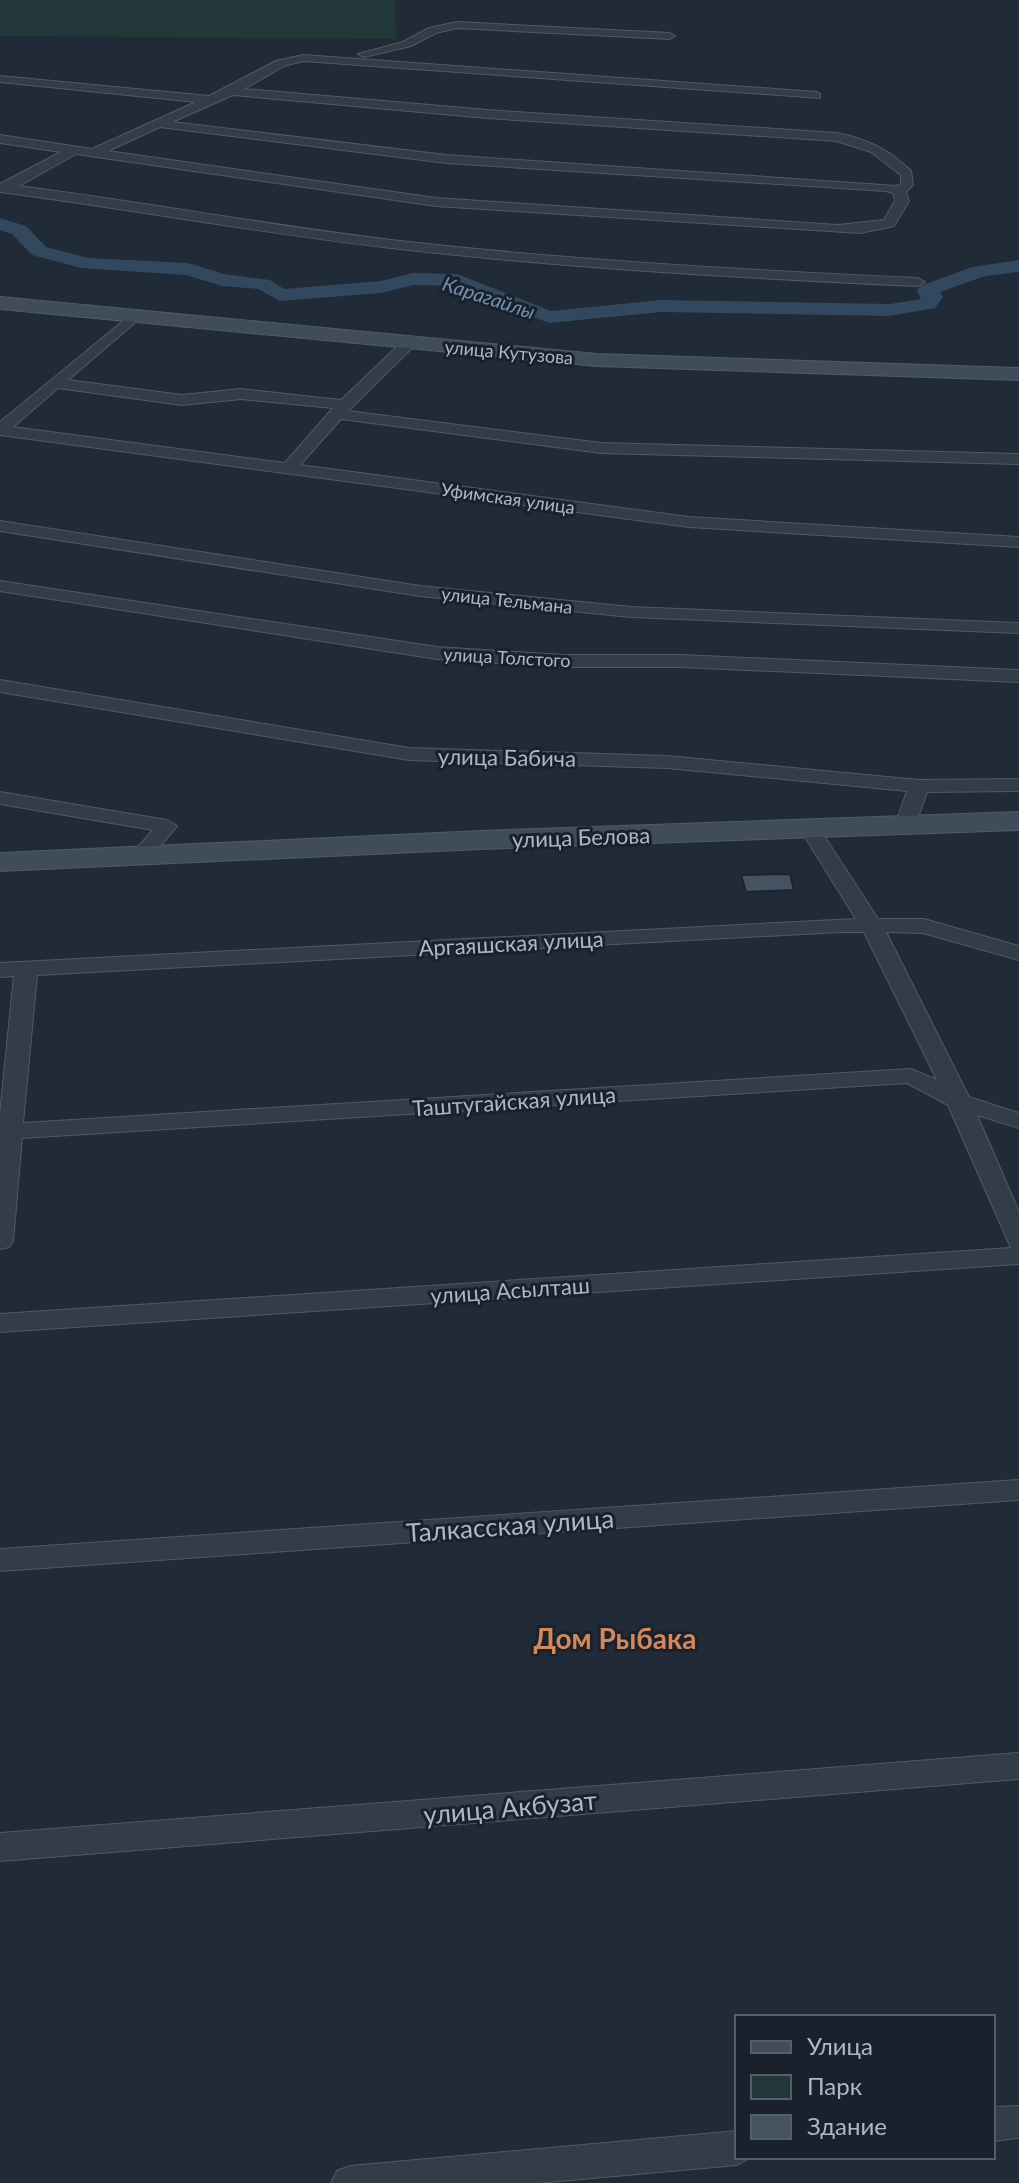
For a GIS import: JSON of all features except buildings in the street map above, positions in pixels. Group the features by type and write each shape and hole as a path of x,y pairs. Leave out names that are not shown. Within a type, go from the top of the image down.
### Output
{"main road":[{"name":"улица Кутузова","path":"0,303 660,364 1019,374"},
{"name":"улица Белова","path":"0,862 1019,821"}],"street":[{"path":"326,59 395,47 433,30 457,25 670,36"},
{"path":"93,153 231,91 280,63 303,58 816,96"},
{"path":"0,79 210,100"},
{"path":"231,91 503,115 837,137 870,145 892,158 907,174 907,185 899,191"},
{"path":"161,124 446,159 887,187 899,191"},
{"path":"0,139 436,202 838,229 889,223 902,201 899,191"},
{"path":"3,189 73,150"},
{"path":"3,189 317,235 482,254 657,268 918,282"},
{"path":"0,430 133,317"},
{"path":"289,468 341,409 409,343"},
{"path":"54,383 182,400 241,394 601,448 1019,459"},
{"name":"Уфимская улица","path":"0,430 689,522 1019,542"},
{"name":"улица Тельмана","path":"0,526 468,596 631,612 1019,628"},
{"name":"улица Толстого","path":"0,586 437,653 563,661 681,661 1019,676"},
{"name":"улица Бабича","path":"0,686 409,754 667,762 919,786 1019,785"},
{"path":"905,826 919,786"},
{"path":"0,798 167,826 142,855"},
{"path":"810,829 872,926 960,1102 1019,1242"},
{"name":"Аргаяшская улица","path":"0,970 872,926 924,926 1019,953"},
{"path":"0,1241 5,1132 26,969"},
{"name":"Таштугайская улица","path":"5,1132 911,1076 960,1102 1019,1121"},
{"name":"улица Асылташ","path":"0,1323 1019,1256"},
{"name":"Талкасская улица","path":"0,1560 1019,1490"},
{"name":"улица Акбузат","path":"0,1847 1019,1766"},
{"path":"995,2124 1019,2122"},
{"path":"350,2183 735,2148"}],"green space":[{"path":"0,0 395,0 396,39 0,36"}],"waterway":[{"name":"Карагайлы","path":"0,224 19,230 39,251 88,264 188,269 222,280 263,284 280,295 381,287 413,279 457,280 549,317 661,306 890,310 928,304 933,297 927,290 979,271 1019,266"}],"district":[{"name":"Дом Рыбака","path":"615,1638"}]}
